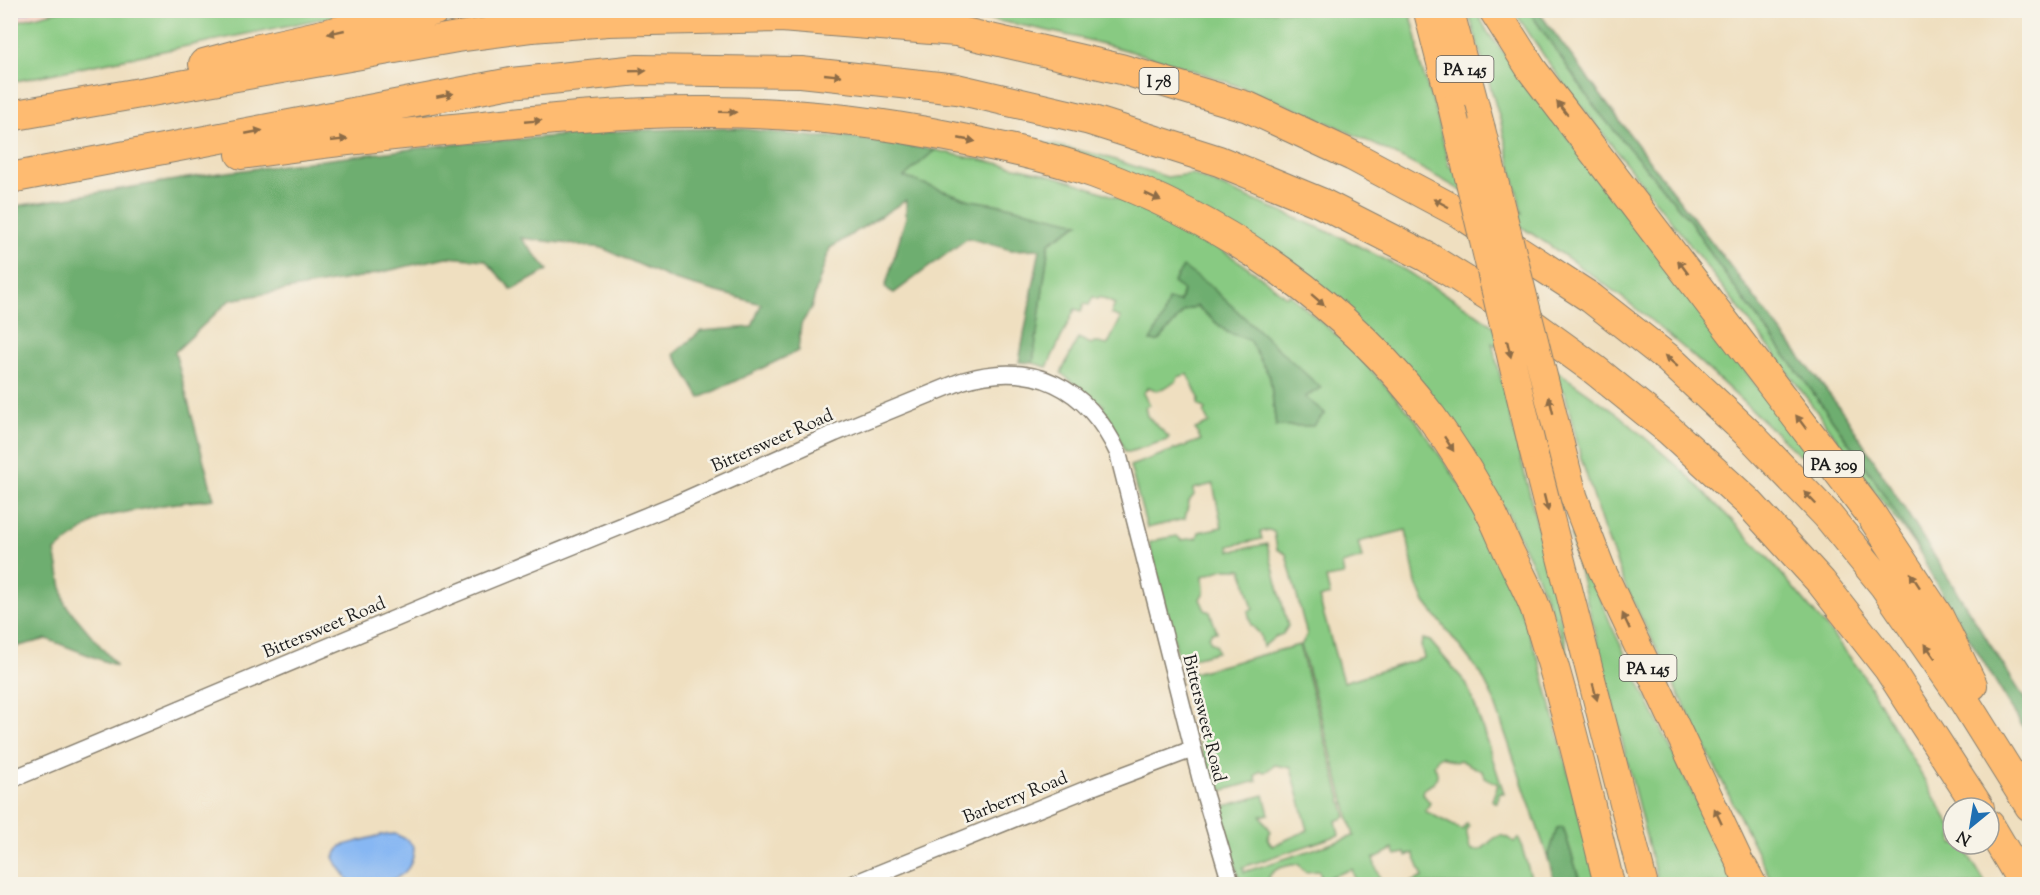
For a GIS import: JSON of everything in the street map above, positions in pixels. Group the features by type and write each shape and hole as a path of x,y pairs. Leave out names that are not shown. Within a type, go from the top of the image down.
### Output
{"highway":[{"path":"16,115 255,50 435,10"},
{"path":"1427,10 1532,446 1644,885"},
{"name":"PA 145","path":"1450,10 1574,497 1602,570 1747,877"},
{"name":"PA 309","path":"1494,10 1532,70 1870,513 1938,616 2030,799"},
{"name":"I 78","path":"16,115 446,39 521,29 608,21 782,17 956,32 1121,69 1248,107 1353,156 1460,213 1591,298 1670,360 1751,436 1827,515 1884,585 1964,699 2030,806"},
{"path":"10,178 511,83 638,70 801,72 957,88 1090,120 1219,161 1321,203 1427,257 1515,312 1595,370 1668,429 1748,502 1821,582 1889,669 1971,796"},
{"path":"10,186 155,168 310,143 612,115 708,112 826,118 910,129 1043,157 1138,190 1228,236 1311,294 1385,363 1434,421 1487,505 1534,606 1568,716 1609,885"},
{"path":"2001,846 2024,885"},
{"path":"2001,855 2016,885"}],"street":[{"name":"Bittersweet Road","path":"10,780 430,604 669,507 835,433 962,381 981,375 1002,373 1039,379 1066,390 1083,402 1100,420 1118,453 1192,749 1231,885"},
{"name":"Barberry Road","path":"853,885 1092,787 1192,749"}],"shaded area":[{"path":"11,10 62,11 11,23"}],"green space":[{"path":"62,10 359,11 11,82 11,23"},
{"path":"936,11 1410,11 1420,64 1436,112 1449,166 1522,213 1501,123 1468,11 1476,11 1489,34 1806,450 1803,456 1798,454 1680,345 1604,284 1542,240 1411,163 1342,129 1272,99 1200,73 1127,50 1053,32"},
{"path":"1514,11 1529,11 1597,110 1691,222 1718,265 1873,477 1921,554 1773,352 1555,72"},
{"path":"1529,11 1538,11 1657,171 1846,416 2029,706 2029,737 1873,477 1718,265 1691,222 1597,110"},
{"path":"737,128 817,137 844,136 935,150 904,177 970,200 1079,223 1049,243 1033,363 1019,362 1040,249 1011,250 968,238 894,293 885,288 906,217 906,200 830,248 811,309 801,324 798,351 700,398 674,354 701,331 752,327 761,304 674,280 602,248 521,238 548,270 512,290 485,260 446,257 366,276 230,300 175,352 214,499 169,504 101,517 55,551 65,604 117,666 47,639 11,648 11,207 212,174 443,145 634,130"},
{"path":"992,131 1103,156 1167,177 1192,174 1343,238 1403,269 1465,306 1619,415 1682,470 1766,555 1835,638 1862,673 1941,808 1941,856 1969,856 1986,884 1773,884 1625,585 1604,530 1581,458 1565,393 1524,362 1492,343 1562,623 1571,670 1557,625 1533,566 1507,512 1313,280"},
{"path":"935,150 1038,172 1103,192 1169,221 1232,256 1286,297 1289,294 1349,346 1416,420 1466,494 1509,578 1541,667 1597,884 1581,884 1563,827 1557,829 1548,858 1493,698 1481,674 1425,602 1416,583 1406,530 1358,542 1362,558 1342,564 1344,575 1326,578 1330,595 1319,598 1343,682 1424,658 1421,645 1423,639 1430,641 1466,683 1504,793 1500,793 1497,802 1494,802 1492,800 1498,784 1484,777 1482,771 1460,760 1455,762 1441,756 1434,765 1437,777 1424,789 1423,794 1430,803 1425,811 1462,830 1467,823 1470,849 1482,849 1500,836 1514,842 1519,838 1533,884 1406,884 1423,877 1413,853 1406,856 1405,853 1396,855 1393,849 1373,859 1382,884 1356,884 1352,869 1322,880 1319,871 1305,872 1298,864 1274,871 1270,874 1267,884 1241,884 1219,813 1221,807 1264,795 1269,814 1261,816 1270,830 1268,840 1272,846 1308,830 1291,768 1275,765 1265,772 1260,771 1255,776 1257,781 1221,791 1215,791 1211,787 1183,673 1187,668 1191,667 1193,673 1299,645 1346,817 1336,821 1339,835 1243,867 1244,872 1354,836 1301,645 1307,635 1286,554 1277,549 1274,532 1269,530 1260,532 1262,539 1229,546 1230,551 1267,544 1288,626 1283,634 1275,637 1263,647 1260,634 1251,625 1248,611 1253,609 1242,569 1224,569 1203,576 1204,592 1200,599 1205,610 1210,612 1217,632 1212,632 1209,636 1210,641 1216,645 1217,652 1182,661 1179,659 1149,543 1177,536 1181,540 1197,538 1199,532 1222,527 1213,484 1193,489 1194,495 1189,501 1185,519 1147,528 1130,466 1201,440 1195,429 1209,423 1204,413 1205,409 1198,404 1199,398 1187,374 1178,377 1176,382 1157,391 1149,387 1143,393 1150,405 1145,407 1147,416 1169,437 1167,440 1125,452 1112,421 1102,408 1104,406 1097,403 1061,373 1078,338 1091,344 1094,342 1108,344 1121,318 1111,314 1115,304 1099,297 1097,299 1093,297 1089,305 1084,304 1081,311 1075,309 1047,367 1033,363 1049,243 1078,224 1007,206 970,200 903,177","holes":["1210,286 1320,388 1305,397 1325,414 1276,426 1270,377 1249,339 1227,332 1196,306 1184,311 1159,341 1151,341 1163,318 1168,300 1180,302 1183,290"]},
{"path":"1183,267 1210,286 1321,388 1305,397 1325,413 1313,426 1276,426 1270,377 1249,340 1227,332 1197,306 1184,311 1159,341 1150,341 1163,318 1168,300 1180,302 1183,290 1173,283"},
{"path":"1570,534 1579,544 1612,627 1737,884 1658,884"},
{"path":"1563,827 1581,884 1555,884 1548,858 1557,828"}],"water":[{"path":"395,834 408,840 414,848 408,869 392,880 382,883 350,884 334,857 341,846 381,835"}],"waterway":[{"path":"10,15 29,10"}]}
